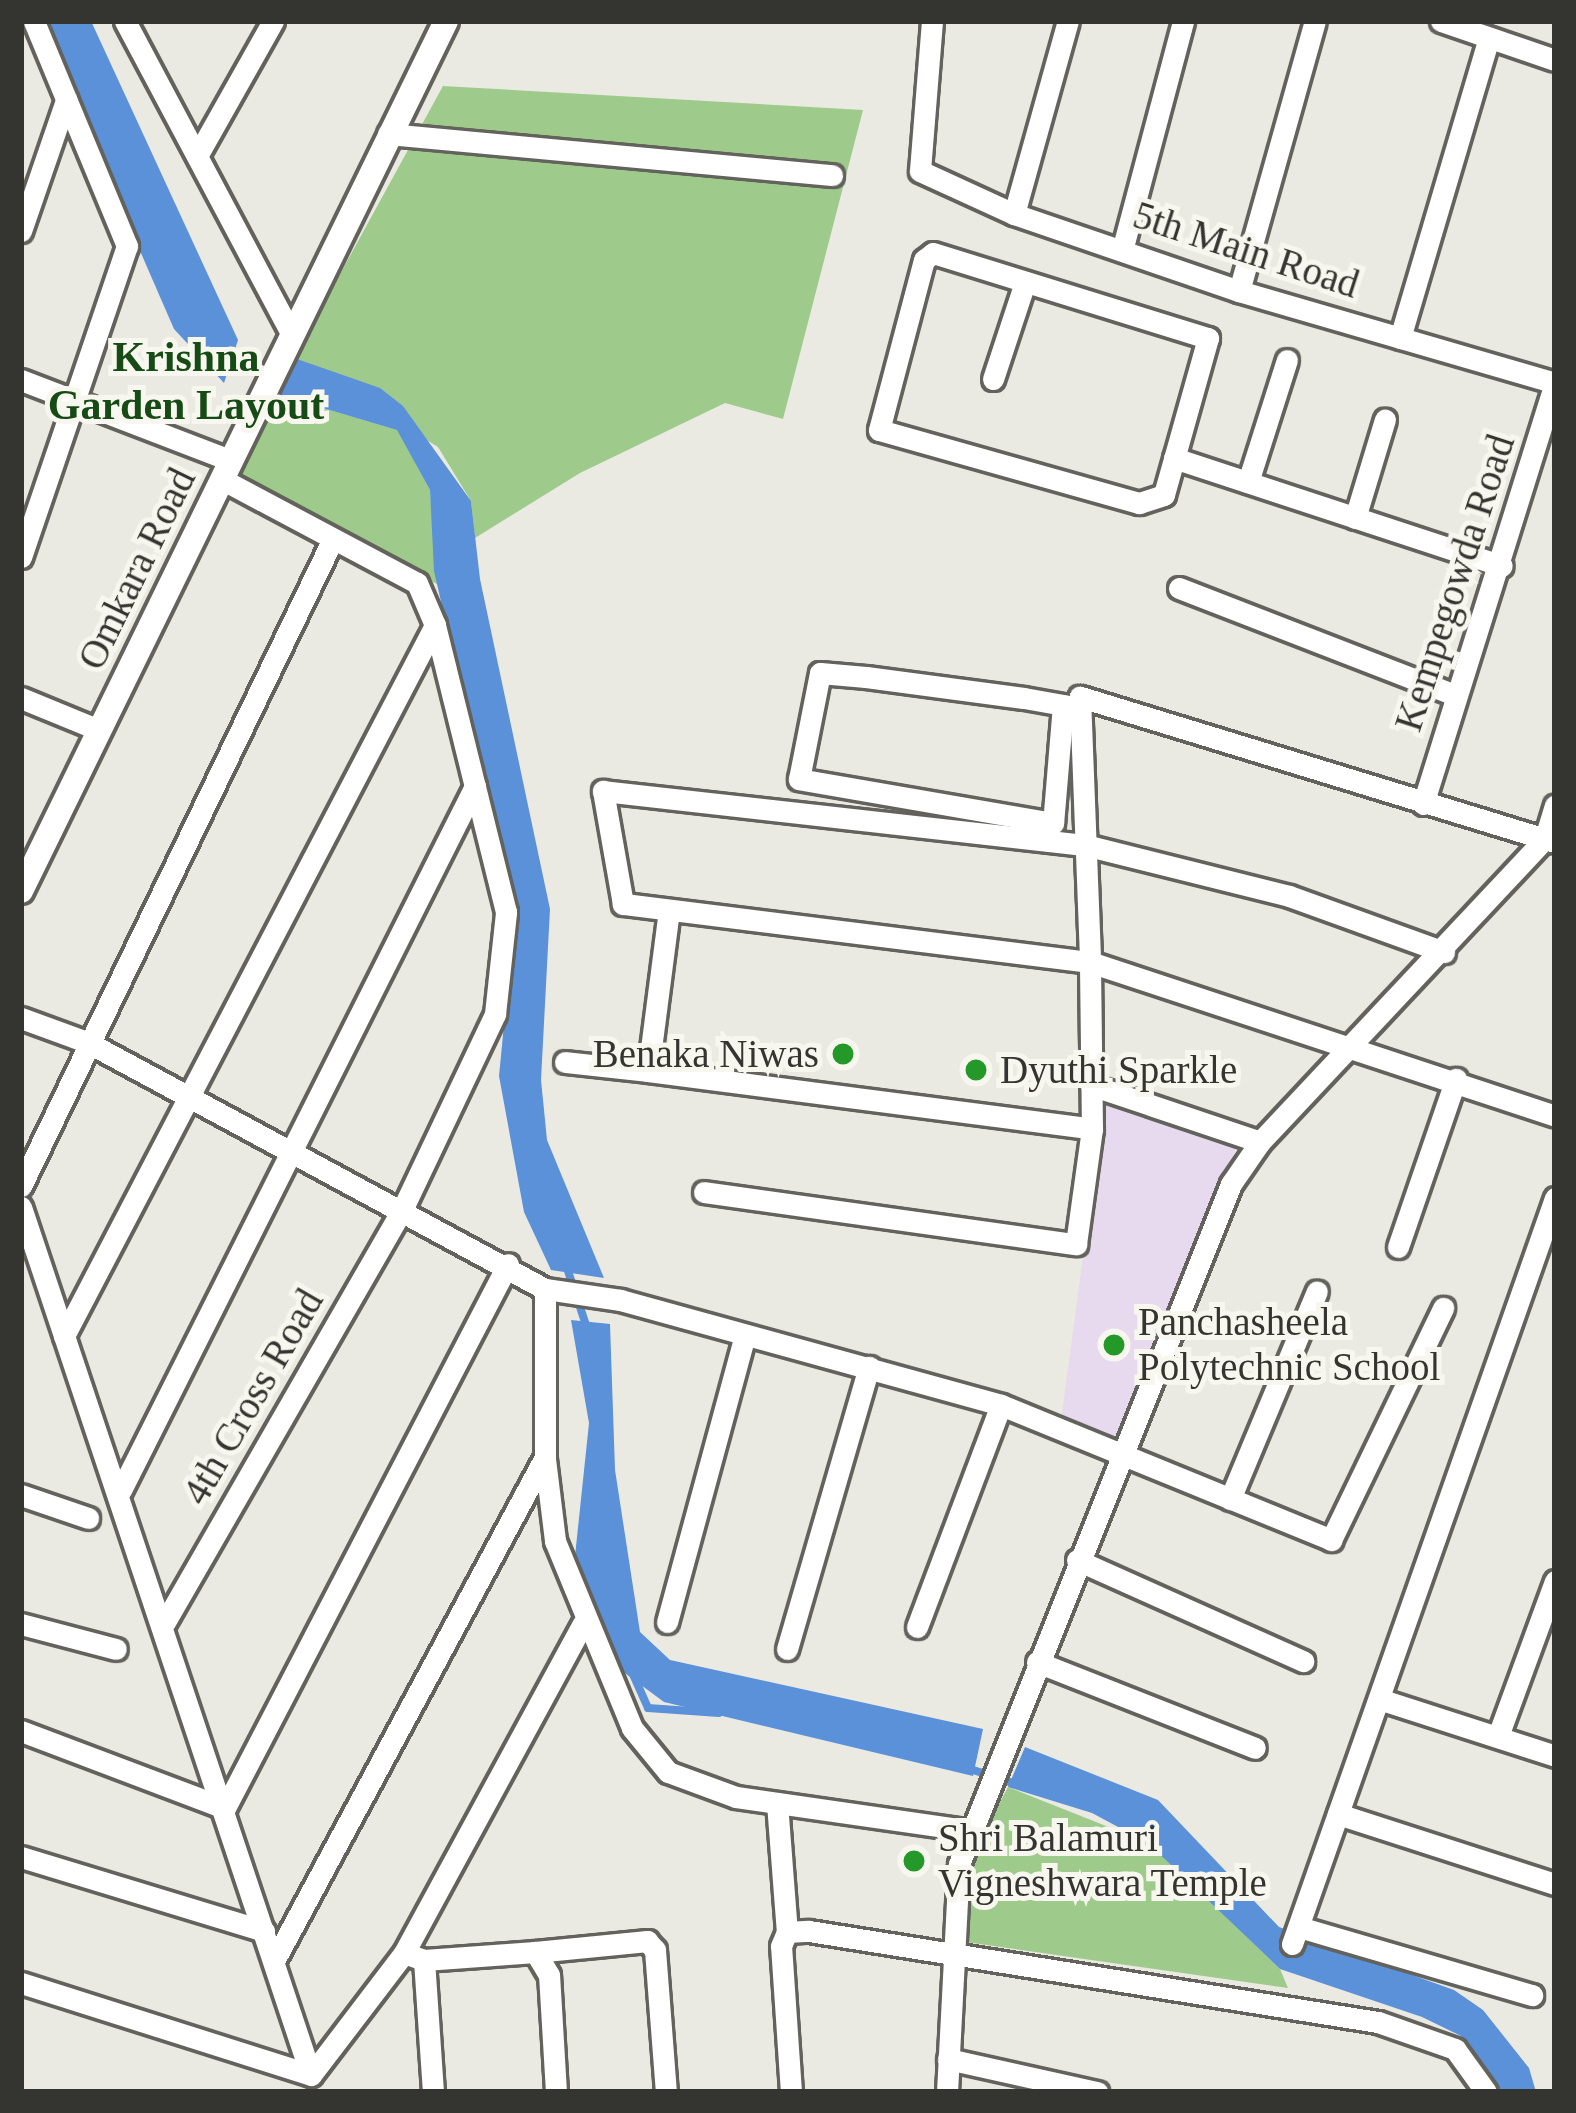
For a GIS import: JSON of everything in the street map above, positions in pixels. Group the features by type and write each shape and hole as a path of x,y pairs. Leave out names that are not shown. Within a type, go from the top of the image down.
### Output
{"street":[{"path":"21,556 79,403 127,246 34,21"},
{"path":"197,156 273,21"},
{"name":"Omkara Road","path":"21,891 446,21"},
{"name":"5th Main Road","path":"932,21 920,171 1014,214 1123,247 1239,291 1555,384"},
{"path":"1014,214 1068,21"},
{"path":"1123,247 1184,21"},
{"path":"1239,291 1315,21"},
{"path":"1441,21 1555,60"},
{"path":"133,26 287,341"},
{"path":"1400,338 1489,38"},
{"path":"21,231 66,100"},
{"path":"388,134 832,175"},
{"path":"927,255 1025,282 1208,338 1165,495 1139,503 879,430 927,255"},
{"path":"993,379 1025,282"},
{"path":"1248,482 1287,360"},
{"name":"4th Cross Road","path":"21,380 225,470 333,539 417,583 435,625 506,912 495,1014 403,1208 165,1622"},
{"name":"Kempegowda Road","path":"1424,804 1555,384"},
{"path":"1354,518 1385,419"},
{"path":"1174,458 1502,566"},
{"path":"21,1186 333,539"},
{"path":"1179,588 1455,695"},
{"path":"64,1336 435,625"},
{"path":"1072,706 820,673 799,779 1053,823 1072,706 1080,697 1550,840"},
{"path":"21,698 99,730"},
{"path":"704,1192 1076,1244 1092,1130 1085,845 1072,706"},
{"path":"121,1490 475,786"},
{"path":"1444,952 1289,896 1085,845 604,790 623,904 1090,962 1456,1079 1555,1116"},
{"path":"947,2092 952,1890 1118,1452 1231,1184 1260,1142 1550,840 1555,806"},
{"path":"649,1071 669,910"},
{"path":"21,1018 87,1042 508,1264 552,1292 620,1300 1001,1406 1331,1540 1443,1308"},
{"path":"565,1062 1092,1130"},
{"path":"1398,1247 1456,1079"},
{"path":"1091,1085 1260,1142"},
{"path":"1532,1995 1296,1935 1555,1198"},
{"path":"21,1207 121,1490 264,1931 317,2078"},
{"path":"225,1808 508,1264"},
{"path":"1230,1499 1317,1291"},
{"path":"552,1292 544,1459 555,1541 583,1623 632,1728 668,1772 777,1803 972,1832"},
{"path":"667,1622 746,1335"},
{"path":"787,1649 868,1367"},
{"path":"917,1627 1001,1406"},
{"path":"274,1961 544,1459"},
{"path":"21,1495 88,1518"},
{"path":"1077,1560 1303,1661"},
{"path":"1498,1736 1555,1581"},
{"path":"317,2078 414,1956 583,1623"},
{"path":"21,1624 116,1649"},
{"path":"1037,1663 1255,1748"},
{"path":"1379,1699 1555,1756"},
{"path":"21,1731 225,1808"},
{"path":"777,1803 787,1932 781,1946 791,2092"},
{"path":"1338,1814 1555,1884"},
{"path":"21,1857 264,1931"},
{"path":"787,1932 1396,2026 1455,2049 1486,2092"},
{"path":"414,1956 536,1952 647,1941 655,1950 666,2092"},
{"path":"536,1952 549,1975 556,2092"},
{"path":"414,1956 433,2092"},
{"path":"21,1982 317,2078"},
{"path":"948,2060 1097,2092"}],"shaded area":[{"name":"Panchasheela Polytechnic School","path":"1104,1101 1236,1148 1117,1443 1061,1420"}],"green space":[{"path":"443,86 863,110 783,419 725,403 580,473 475,538 471,501 438,447 294,358"},
{"path":"279,395 398,430 430,490 437,584 231,481"},
{"path":"1008,1787 1149,1843 1280,1969 1288,1988 959,1941 967,1864"}],"water":[{"path":"40,21 91,21 238,340 224,383 174,329"},
{"path":"294,358 380,388 403,406 471,501 480,579 550,909 541,1080 547,1140 604,1278 551,1270 524,1212 499,1076 514,922 434,571 430,490 397,430 279,395"},
{"path":"571,1320 610,1324 615,1470 640,1632 670,1660 983,1729 973,1776 664,1702 618,1668 587,1621 575,1556 589,1423"},
{"path":"1025,1747 1158,1800 1279,1927 1454,1990 1483,2010 1529,2068 1536,2092 1498,2092 1461,2036 1422,2017 1280,1969 1148,1843 1092,1813 1008,1787"}],"waterway":[{"path":"227,360 268,377"},
{"path":"567,1268 587,1328"},
{"path":"632,1672 648,1708 719,1713"},
{"path":"967,1768 1016,1784"}],"place":[{"name":"Benaka Niwas","path":"843,1054"},
{"name":"Dyuthi Sparkle","path":"976,1070"},
{"name":"Panchasheela Polytechnic School","path":"1114,1345"},
{"name":"Shri Balamuri Vigneshwara Temple","path":"914,1861"}],"district":[{"name":"Krishna Garden Layout","path":"186,381"}]}
